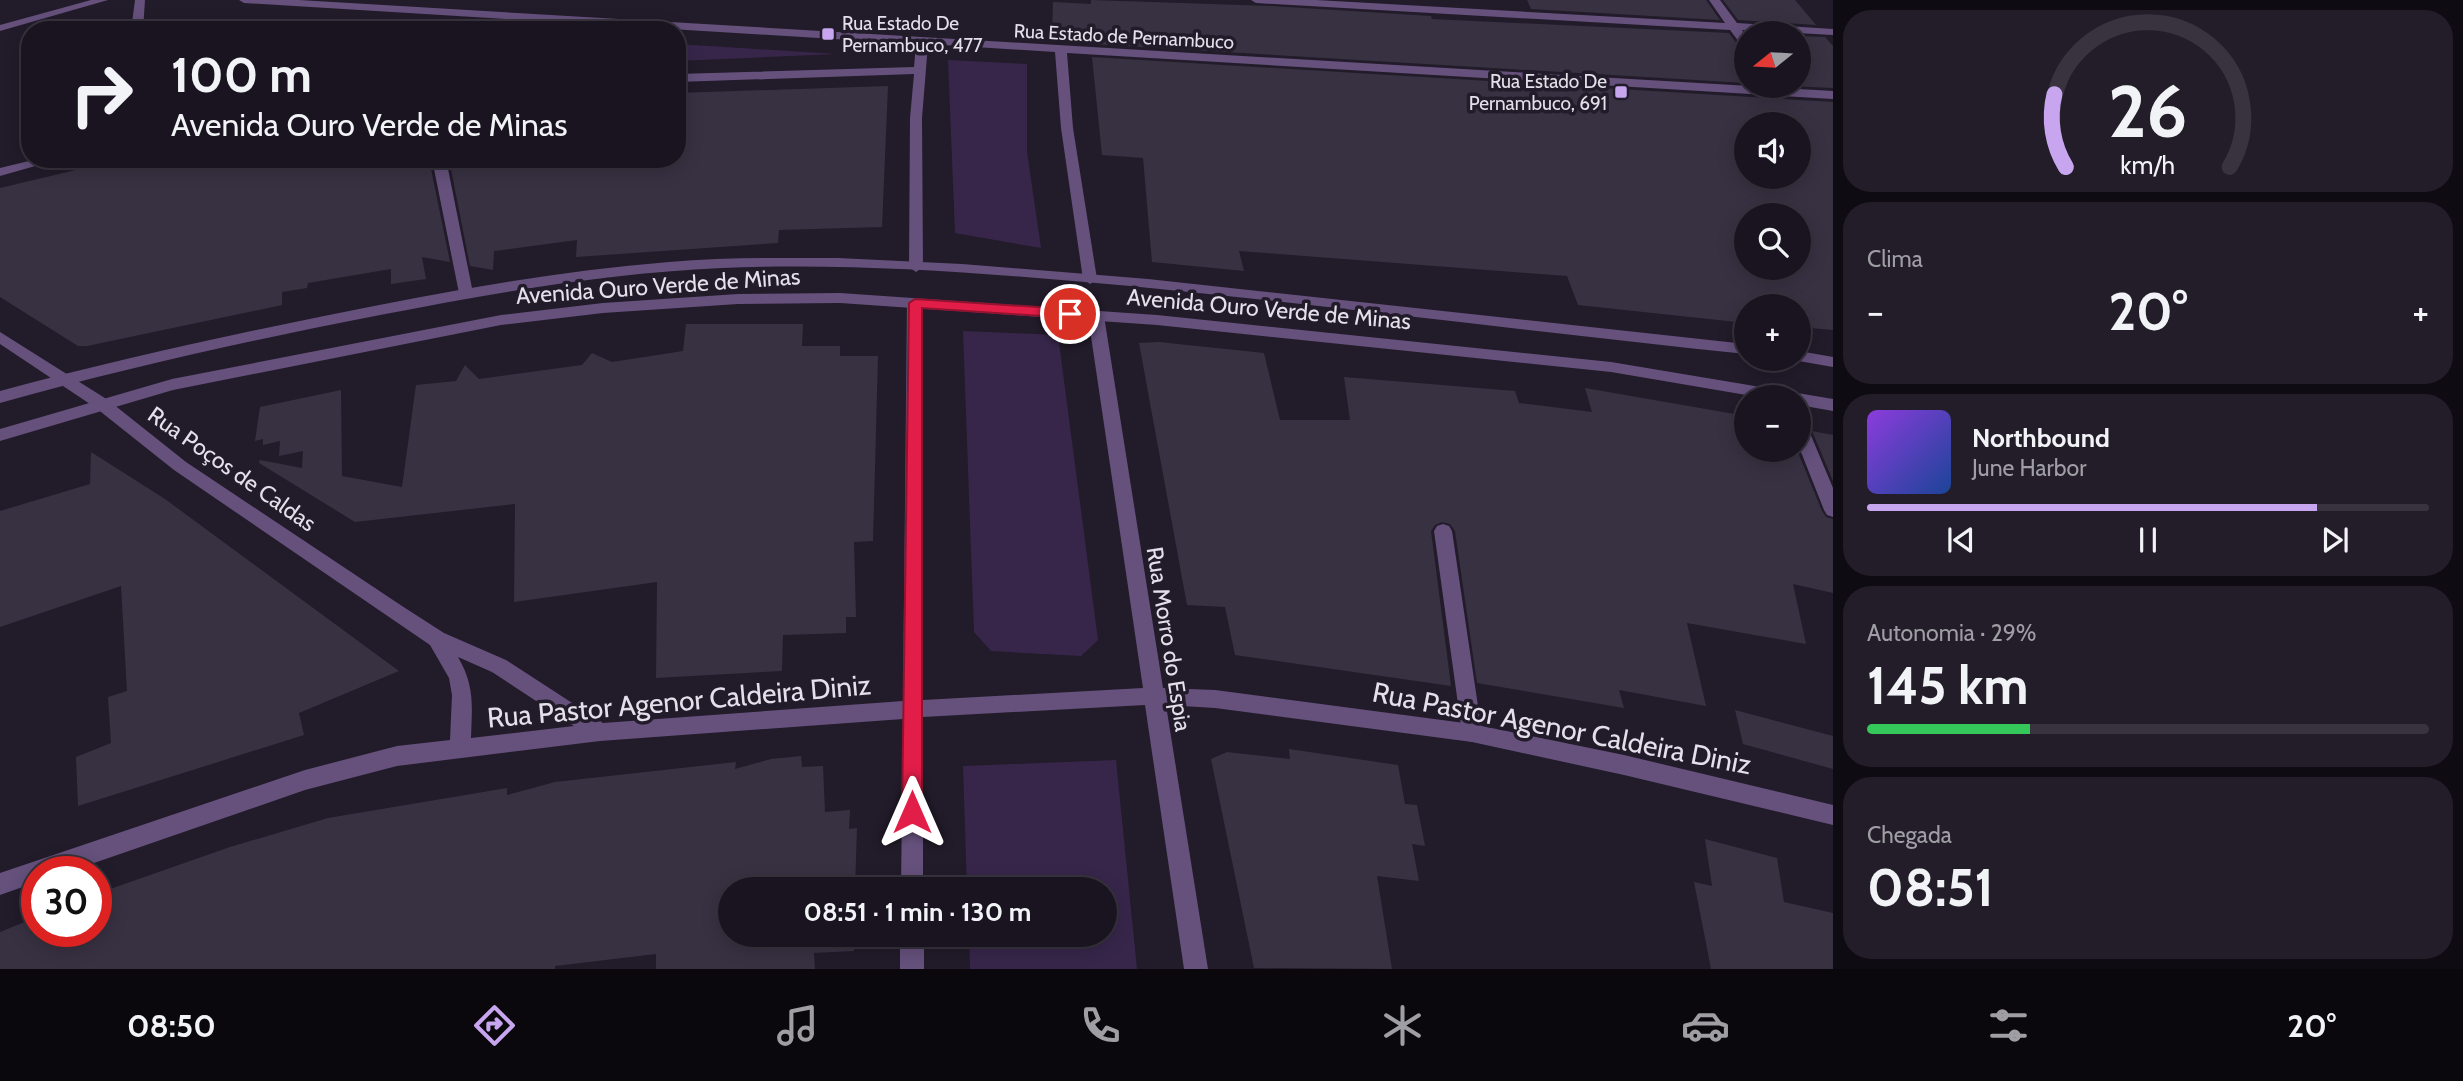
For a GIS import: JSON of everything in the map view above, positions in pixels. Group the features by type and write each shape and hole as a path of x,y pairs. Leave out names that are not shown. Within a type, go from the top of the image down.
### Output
{"street":[{"path":"26,21 103,0"},
{"path":"138,21 140,0"},
{"name":"Rua Estado de Pernambuco","path":"244,0 591,21"},
{"path":"1256,0 1833,32"},
{"path":"1714,0 1733,26"},
{"path":"0,28 21,22"},
{"name":"Rua Estado de Pernambuco","path":"686,27 1734,87"},
{"path":"916,267 916,118 922,41"},
{"path":"1061,50 1067,128 1090,279"},
{"path":"686,78 920,69"},
{"name":"Rua Estado de Pernambuco","path":"1811,93 1833,95"},
{"path":"0,172 21,167"},
{"path":"441,168 466,293"},
{"name":"Avenida Ouro Verde de Minas","path":"0,397 176,351 518,283 627,271 760,262 916,267 1090,279 1565,326 1734,347"},
{"name":"Avenida Ouro Verde de Minas","path":"0,435 172,385 317,355 514,319 603,308 738,299 840,298 1096,316 1597,365 1734,388"},
{"path":"912,877 915,303"},
{"name":"Rua Morro do Espia","path":"1096,316 1141,628 1196,969"},
{"name":"Rua Poços de Caldas","path":"0,337 102,404 180,466 437,639 499,666 600,732"},
{"path":"1811,358 1833,362"},
{"path":"1811,401 1833,405"},
{"path":"1811,456 1833,510"},
{"path":"1443,531 1472,733"},
{"name":"Rua Poços de Caldas","path":"437,639 459,677 462,695 460,748"},
{"name":"Rua Pastor Agenor Caldeira Diniz","path":"0,884 305,780 397,756 600,732 1154,696 1241,702 1472,733 1624,765 1833,815"},
{"path":"912,947 912,969"}],"shaded area":[{"path":"686,45 837,54 686,61"},
{"path":"948,60 1027,64 1027,152 1041,248 955,233"},
{"path":"963,331 1058,335 1098,640 1081,656 991,651 974,632"},
{"path":"1116,760 1137,969 970,969 969,947 1117,947 1117,877 967,877 963,766"}],"building":[{"path":"1091,0 1271,6 1431,16 1432,19 1729,33 1734,40 1734,82 1091,44 1088,38 1052,36 1053,2 1091,4"},
{"path":"1527,0 1706,0 1720,20 1531,9"},
{"path":"1723,0 1795,0 1816,25 1811,25 1811,21 1738,20"},
{"path":"1811,36 1825,37 1833,46 1833,88 1811,87"},
{"path":"1092,57 1833,102 1833,330 1811,328 1811,294 1734,294 1734,322 1578,305 1567,276 1239,251 1244,271 1152,262 1143,158 1102,155"},
{"path":"888,86 882,227 779,230 778,243 576,257 577,240 494,251 493,270 470,266 451,168 686,168 686,93"},
{"path":"84,168 431,168 450,262 422,257 426,279 391,284 391,269 308,283 307,288 282,292 282,305 78,346 0,297 0,188"},
{"path":"686,324 803,324 802,346 840,346 840,356 878,356 873,541 854,542 856,617 846,617 846,633 783,635 782,671 656,678 657,582 514,602 515,504 355,522 259,463 260,460 302,468 303,451 279,456 280,441 263,445 263,439 255,441 260,407 341,390 342,476 402,487 416,385 456,381 465,365 479,379 582,365 592,353 612,362 683,351"},
{"path":"1159,342 1264,353 1280,420 1350,420 1344,377 1515,391 1519,403 1592,412 1585,388 1734,414 1734,462 1802,462 1822,511 1826,517 1833,519 1833,593 1793,584 1806,644 1687,623 1706,706 1619,690 1624,708 1477,683 1455,531 1450,524 1442,522 1435,525 1431,531 1451,686 1235,655 1225,607 1187,605 1139,343"},
{"path":"1812,431 1833,435 1833,481"},
{"path":"91,452 165,499 399,671 299,713 304,735 78,806 76,757 111,743 108,697 127,691 121,586 0,627 0,511 90,484"},
{"path":"1735,710 1833,736 1833,769 1743,744"},
{"path":"1289,749 1398,765 1405,804 1417,805 1425,846 1412,844 1419,881 1377,876 1392,969 1254,968 1211,759 1227,752 1290,759"},
{"path":"801,756 802,767 823,766 825,812 850,810 849,829 857,828 855,877 718,877 718,947 854,947 854,951 814,953 815,969 656,969 656,954 555,966 555,969 0,969 0,932 21,923 21,947 112,947 112,888 230,847 328,818 507,788 507,795 555,782 736,762 735,769 771,759"},
{"path":"1705,839 1777,858 1784,902 1833,913 1833,969 1711,969 1694,882 1712,886"}],"place":[{"name":"Rua Estado De Pernambuco, 477","path":"828,34"},
{"name":"Rua Estado De Pernambuco, 691","path":"1621,92"}],"route":[{"path":"912,812 915,303 1070,314"}]}
